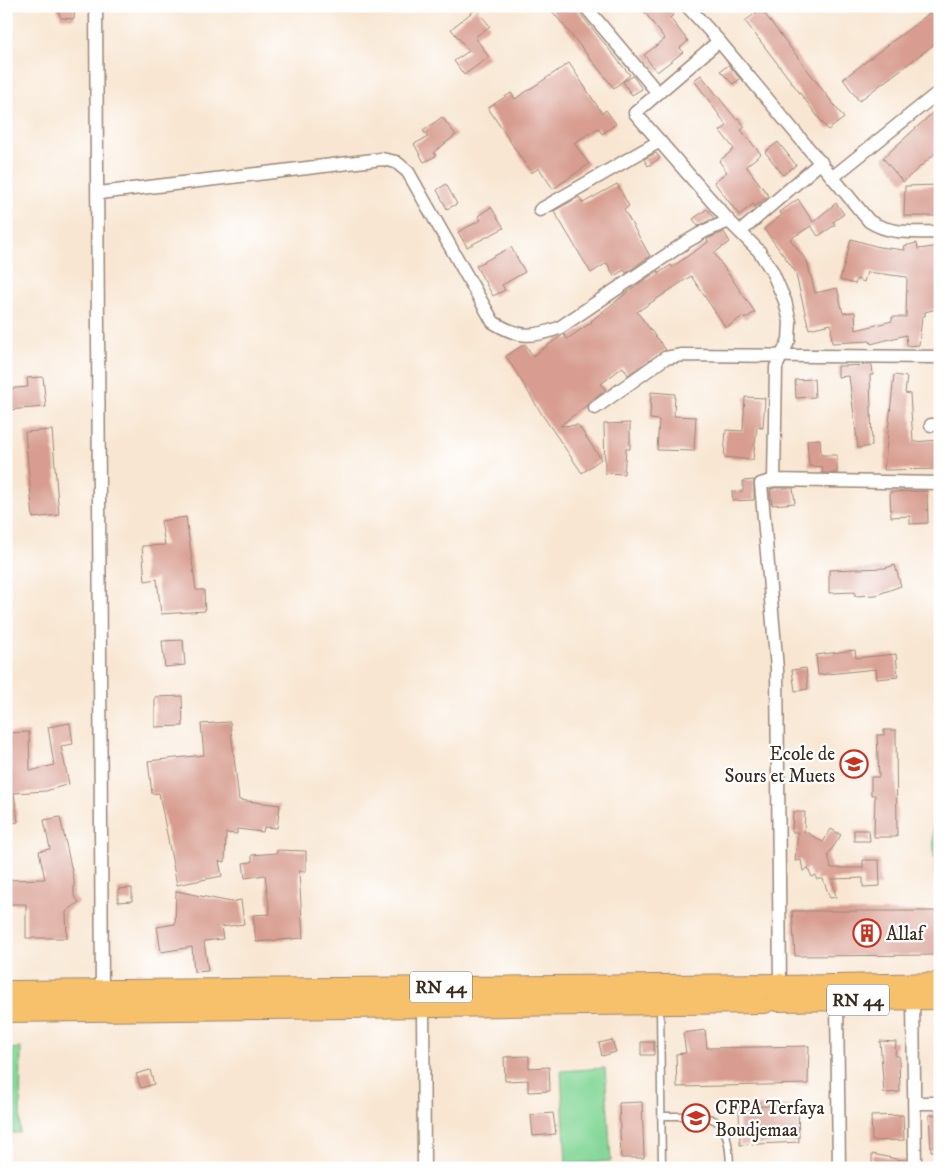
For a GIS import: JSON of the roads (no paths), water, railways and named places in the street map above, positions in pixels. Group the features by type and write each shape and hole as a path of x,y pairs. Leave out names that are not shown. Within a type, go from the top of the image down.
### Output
{"highway":[{"name":"RN 44","path":"6,993 778,993"},
{"name":"RN 44","path":"6,1010 660,1004 778,993"}],"main road":[{"name":"RN 44","path":"778,993 940,983"},
{"name":"RN 44","path":"778,993 838,1001 940,999"}],"street":[{"path":"96,6 99,193 102,992"},
{"path":"585,6 658,93"},
{"path":"687,6 719,40 869,221 879,228 894,231 940,232"},
{"path":"719,40 635,113 729,222 759,252 772,271 785,301 790,322 789,340 776,367 774,480"},
{"path":"833,177 940,91"},
{"path":"540,210 660,141"},
{"path":"99,193 382,159 396,162 408,172 493,322 509,332 536,336 559,328 686,242 705,231 729,222"},
{"path":"740,232 821,162"},
{"path":"595,408 665,358 682,355 713,353 782,356 940,356"},
{"path":"778,993 777,669 761,484 774,480 940,483"},
{"path":"913,999 915,1168"},
{"path":"838,1001 839,1168"},
{"path":"423,1005 424,1168"},
{"path":"914,1103 940,1103"}],"lane":[{"path":"660,1004 662,1168"},
{"path":"662,1116 708,1117 718,1120 728,1136 730,1168"}],"place":[{"name":"Ecole de Sours et Muets","path":"854,764"},
{"name":"Allaf","path":"867,933"},
{"name":"CFPA Terfaya Boudjemaa","path":"696,1118"}]}
